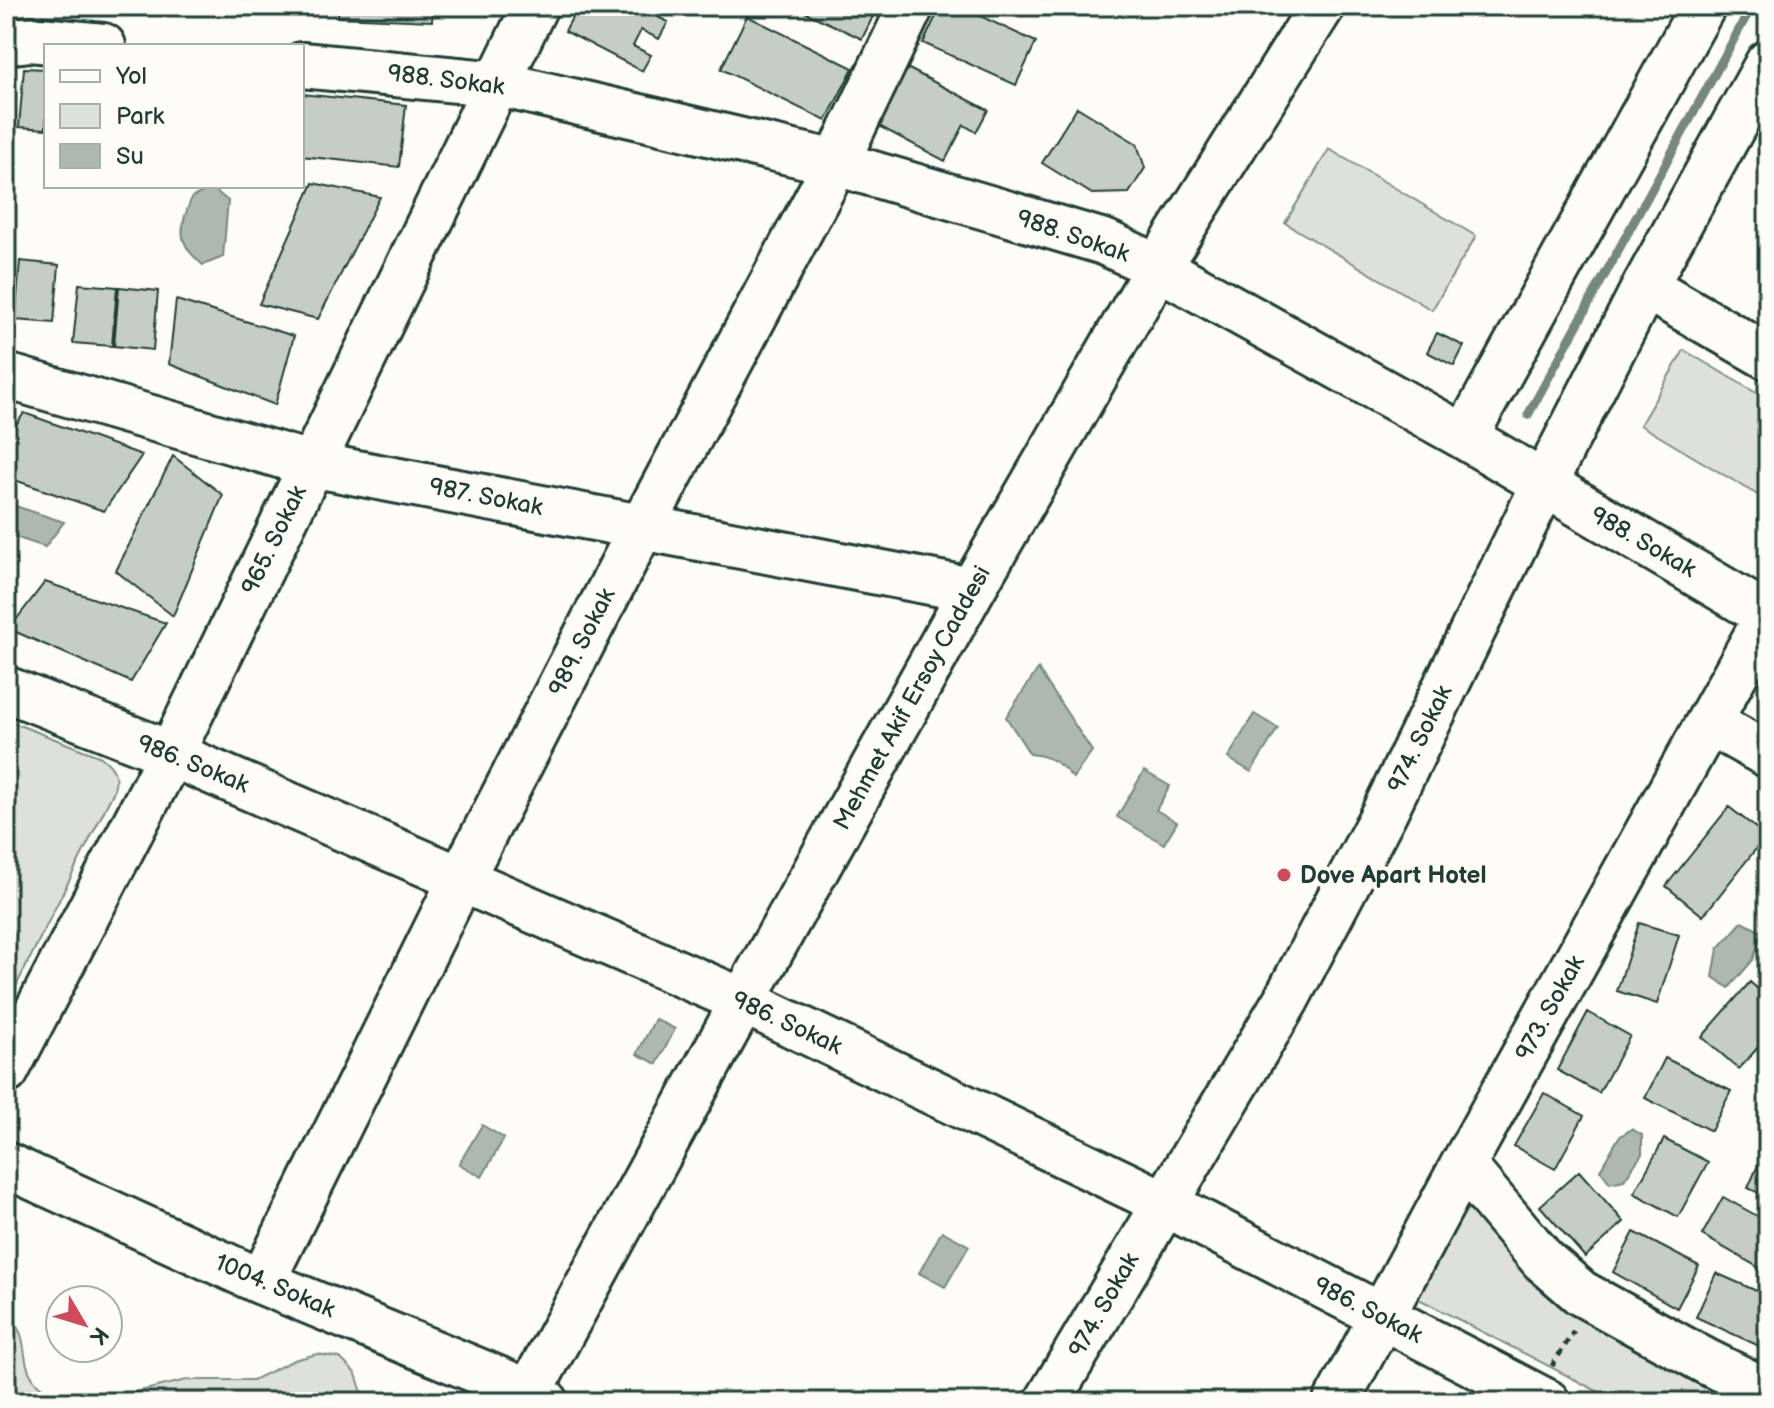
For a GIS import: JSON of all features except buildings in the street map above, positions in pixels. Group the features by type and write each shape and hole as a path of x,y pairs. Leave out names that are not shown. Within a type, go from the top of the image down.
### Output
{"street":[{"name":"965. Sokak","path":"6,1071 171,754 535,6"},
{"name":"989. Sokak","path":"262,1282 462,877 642,527 836,163 911,6"},
{"name":"Mehmet Akif Ersoy Caddesi","path":"533,1399 743,1001 972,590 1158,267 1322,6"},
{"path":"1465,437 1703,6"},
{"path":"6,42 30,39 82,44"},
{"name":"974. Sokak","path":"1047,1402 1293,986 1384,813 1645,286 1768,63"},
{"name":"988. Sokak","path":"304,65 499,84 836,163 1104,242 1158,267 1465,437 1768,615"},
{"path":"1645,286 1768,357"},
{"name":"987. Sokak","path":"6,376 310,464 972,590"},
{"name":"973. Sokak","path":"1336,1402 1463,1165 1768,615"},
{"name":"986. Sokak","path":"6,689 171,754 462,877 743,1001 1164,1203 1382,1317 1546,1390"},
{"path":"1709,722 1768,755"},
{"name":"1004. Sokak","path":"6,1165 262,1282 533,1399"},
{"path":"1463,1165 1543,1260 1581,1293 1768,1392"}],"path":[{"path":"1546,1390 1594,1301"}],"green space":[{"path":"1329,149 1476,236 1432,310 1285,223"},
{"path":"1684,350 1768,400 1768,501 1640,425"},
{"path":"6,720 101,757 113,769 116,782 6,1006"},
{"path":"1467,1204 1537,1277 1758,1402 1618,1402 1417,1298"},
{"path":"6,1317 21,1336 29,1371 36,1382 49,1393 70,1402 6,1402"},
{"path":"317,1354 340,1358 356,1374 365,1402 93,1402 187,1380 253,1380 294,1360"}],"water":[{"path":"212,188 228,201 223,257 203,265 188,249 182,234 192,197"},
{"path":"6,503 64,522 45,547 6,534"},
{"path":"1038,669 1092,751 1073,778 1054,761 1030,754 1006,717"},
{"path":"1254,714 1278,728 1251,772 1228,758"},
{"path":"1144,771 1170,786 1156,810 1177,822 1164,844 1117,817"},
{"path":"1742,922 1762,932 1753,960 1729,988 1713,977 1718,949"},
{"path":"655,1019 675,1029 657,1064 637,1054"},
{"path":"482,1125 504,1138 482,1177 459,1164"},
{"path":"1632,1129 1642,1135 1642,1154 1624,1180 1610,1183 1600,1170 1619,1137"},
{"path":"942,1231 969,1246 945,1287 919,1273"}],"waterway":[{"path":"1528,415 1752,6"}],"place":[{"name":"Dove Apart Hotel","path":"1284,875"}]}
